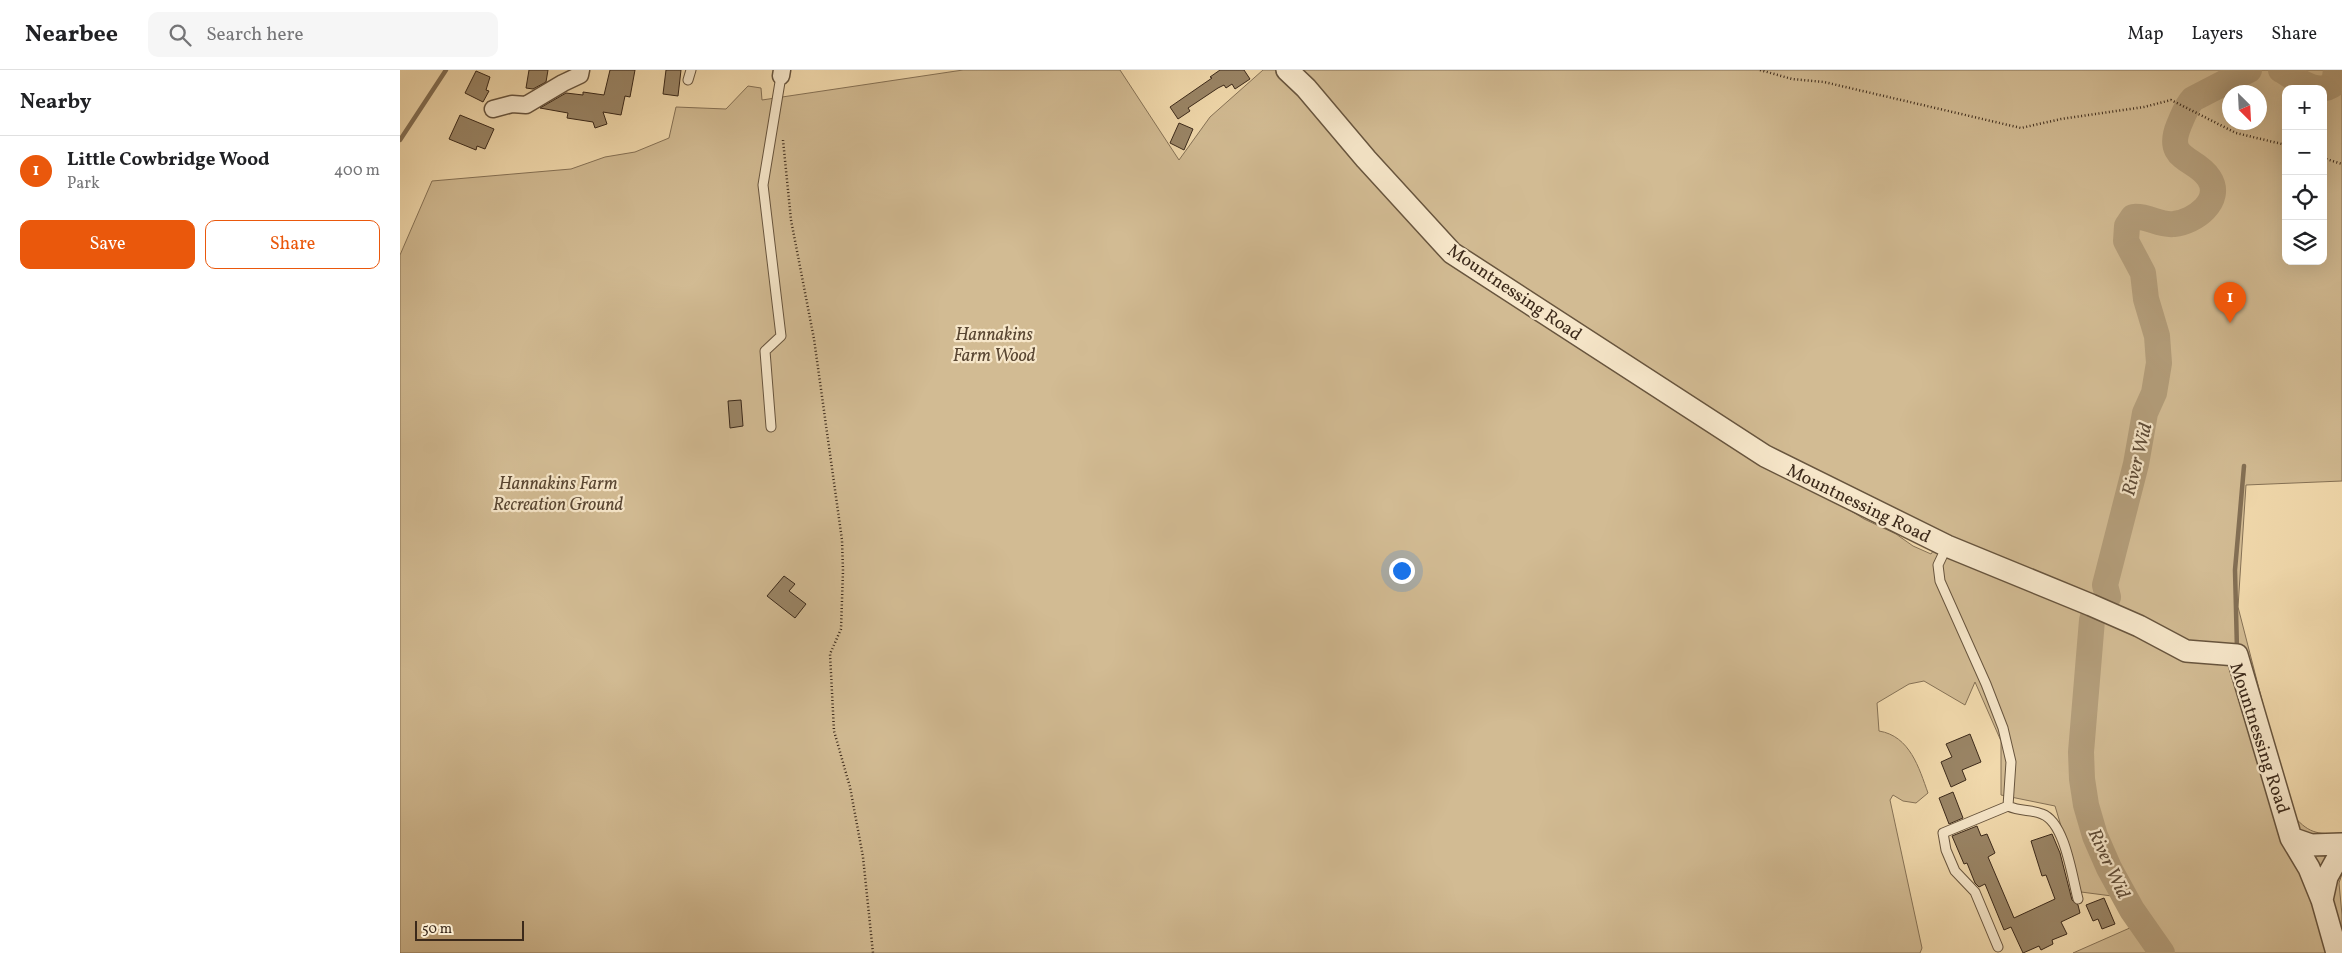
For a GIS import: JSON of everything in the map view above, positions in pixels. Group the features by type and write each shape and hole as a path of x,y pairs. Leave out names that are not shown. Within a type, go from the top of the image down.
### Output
{"street":[{"path":"493,109 512,104 526,105 562,83 580,76 581,70"},
{"name":"Mountnessing Road","path":"1287,70 1306,88 1366,159 1452,253 1765,456 1947,546 2091,605 2138,626 2186,651 2237,655 2292,838 2309,868 2322,900 2337,953"},
{"path":"2292,838 2311,845 2342,844"},
{"path":"2322,900 2327,877 2342,850"}],"lane":[{"path":"688,80 691,70"},
{"path":"771,427 765,352 781,336 763,185 781,73"},
{"path":"1947,546 1938,565 1940,581 1986,684 2003,728 2011,762 2008,806"},
{"path":"1998,947 1975,892 1955,871 1946,850 1944,833 2008,806 2018,811 2042,814 2052,820 2059,830 2078,899"}],"path":[{"path":"1760,70 1792,79 1824,82 2021,128 2061,119 2144,107 2172,100 2236,133 2282,144"},
{"path":"783,135 791,220 816,348 842,540 841,629 830,654 834,731 850,787 861,848 873,953"},
{"path":"2327,159 2342,164"}],"green space":[{"path":"963,70 1120,70 1179,160 1210,117 1263,70 2342,70 2342,481 2246,485 2238,607 2291,813 2302,825 2313,831 2325,834 2342,833 2342,874 2339,883 2342,915 2342,953 2073,953 2132,927 2112,896 2081,892 2055,806 2001,795 2001,741 1975,682 1965,705 1924,681 1909,684 1877,703 1879,731 1890,734 1906,746 1917,764 1928,793 1916,803 1903,801 1893,795 1890,800 1922,948 1920,953 400,953 400,255 432,181 571,169 605,157 635,152 669,138 676,107 726,109 748,86 761,88 762,100","holes":["1750,438 1943,537 1931,554 1913,546 1896,534 1864,519 1765,456"]}],"building":[{"path":"529,70 548,70 546,82 533,89 526,88"},
{"path":"610,70 635,70 630,97 625,96 621,115 603,112 607,124 595,128 593,122 567,118 568,113 540,108 566,93 583,95 583,92 604,95"},
{"path":"666,70 681,70 678,96 663,94"},
{"path":"1220,70 1244,70 1250,79 1235,89 1232,84 1226,88 1224,85 1218,88 1188,108 1190,111 1178,119 1170,107 1212,78 1210,77"},
{"path":"476,71 490,77 486,90 489,91 483,102 465,93"},
{"path":"460,115 494,129 485,149 477,146 476,150 449,139"},
{"path":"1179,123 1193,129 1184,150 1170,143"},
{"path":"741,400 743,426 730,428 728,401"},
{"path":"784,576 795,584 789,591 806,604 795,618 767,596"},
{"path":"1970,734 1981,762 1962,770 1966,780 1951,787 1941,762 1952,757 1946,744"},
{"path":"1953,792 1963,818 1949,824 1939,798"},
{"path":"1977,826 1981,836 1987,834 1995,853 1988,857 2014,918 2055,899 2046,875 2042,876 2031,841 2052,834 2060,853 2072,900 2078,905 2080,913 2061,922 2067,934 2052,940 2053,944 2041,950 2039,946 2023,953 2011,927 2004,930 1985,884 1979,887 1975,883 1967,863 1964,864 1952,836"},
{"path":"2104,898 2115,924 2102,929 2098,919 2093,921 2086,905"}],"waterway":[{"path":"400,140 446,70"},
{"name":"River Wid","path":"2162,953 2132,910 2109,868 2095,836 2086,805 2082,779 2081,752 2092,620 2097,608 2108,597 2105,585 2136,464 2145,413 2154,393 2159,363 2157,336 2146,299 2143,273 2126,241 2127,226 2133,217 2174,224 2190,219 2205,209 2213,195 2213,186 2203,171 2178,152 2175,137 2187,108 2193,99 2249,70"},
{"name":"River Wid","path":"2281,70 2300,82 2321,89 2334,84 2336,70"},
{"path":"2237,650 2235,570 2244,466"}],"place":[{"name":"Little Cowbridge Wood","path":"2230,323"}],"park label":[{"name":"Hannakins Farm Wood","path":"994,344"},
{"name":"Hannakins Farm Recreation Ground","path":"558,493"}]}
